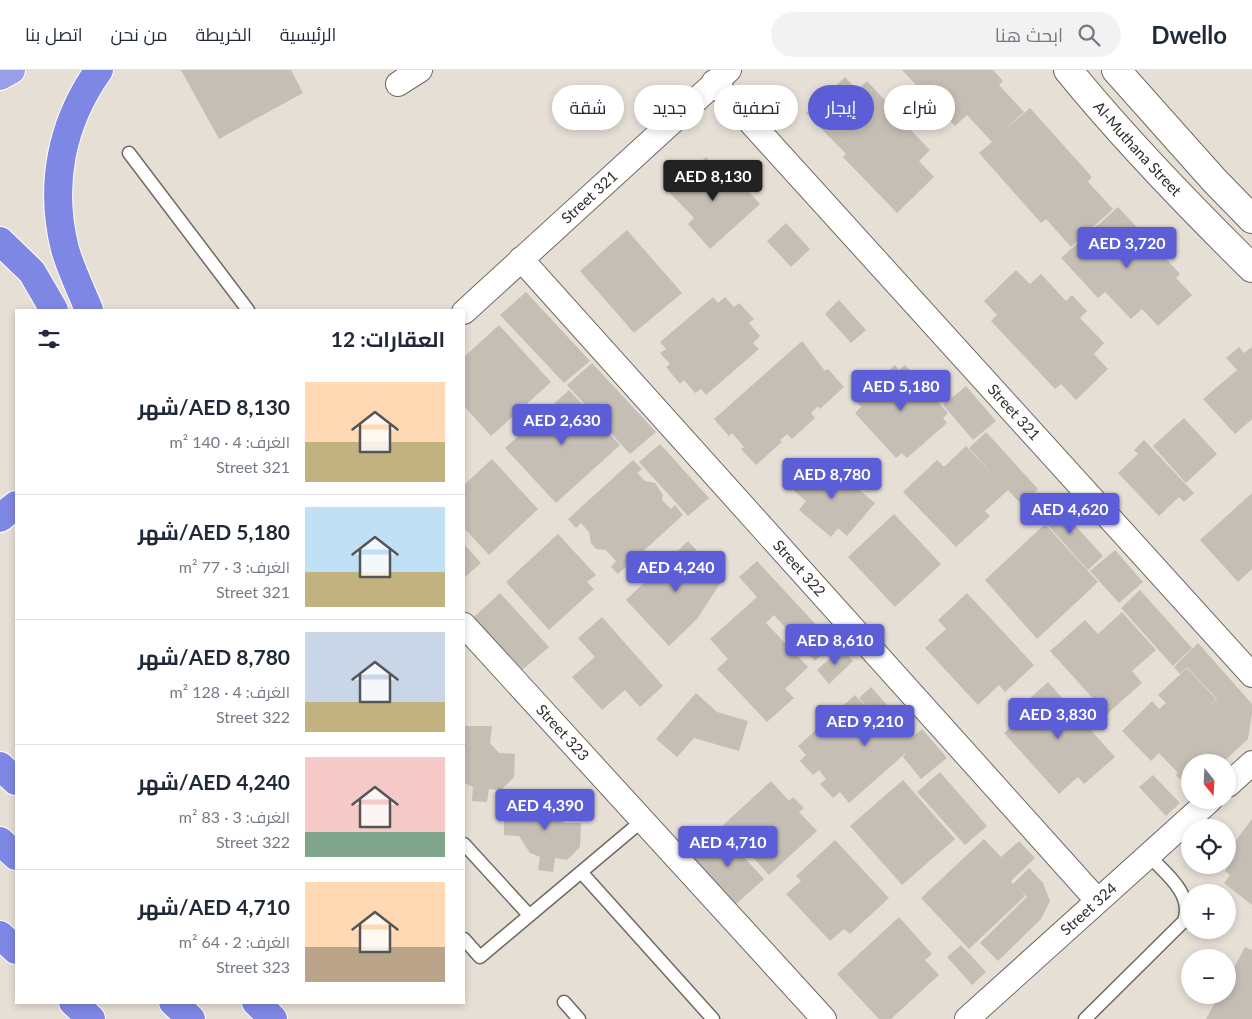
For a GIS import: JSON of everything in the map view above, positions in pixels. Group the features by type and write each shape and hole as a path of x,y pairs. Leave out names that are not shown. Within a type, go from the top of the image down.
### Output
{"highway":[{"path":"0,76 11,70"},
{"path":"89,309 65,250 59,214 57,180 69,126 80,101 99,70"},
{"path":"0,241 32,272 53,309"},
{"path":"0,518 15,506"},
{"path":"0,766 15,780"},
{"path":"0,841 15,855"},
{"path":"0,935 15,949"},
{"path":"75,1004 91,1019"},
{"path":"175,1004 191,1019"},
{"path":"258,1004 273,1019"},
{"path":"272,1004 284,1019"}],"street":[{"path":"398,84 420,70"},
{"name":"Al-Muthana Street","path":"1068,70 1104,114 1184,202 1252,268"},
{"path":"1116,70 1214,180 1252,218"},
{"name":"Street 321","path":"465,311 722,76 1252,675"},
{"name":"Street 322","path":"522,260 1097,900"},
{"name":"Street 323","path":"465,626 824,1019"},
{"path":"1236,778 1252,763"},
{"name":"Street 324","path":"967,1019 1200,809"}],"lane":[{"path":"129,153 247,309"},
{"path":"465,940 480,957 643,820"},
{"path":"465,845 529,915"},
{"path":"1085,1019 1184,921 1187,908 1185,898 1148,855"},
{"path":"581,872 713,1019"},
{"path":"564,1002 579,1019"}],"building":[{"path":"181,70 291,70 303,93 219,139"},
{"path":"902,70 993,70 1003,81 999,85 1024,112 999,135 1030,108 1092,177 1088,182 1113,209 1071,247 1046,219 1041,223 979,153 992,142 967,115 955,126 955,85 916,85"},
{"path":"845,77 852,85 836,85"},
{"path":"867,81 871,85 863,85"},
{"path":"874,89 884,99 884,130 911,130 930,150 919,161 934,177 897,213 843,157 846,154 823,130 874,130"},
{"path":"706,157 731,185 737,179 760,204 710,249 688,224 694,218 668,191"},
{"path":"1118,207 1180,274 1176,278 1192,295 1158,326 1142,309 1131,319 1105,292 1098,298 1061,258"},
{"path":"786,223 810,249 791,267 767,241"},
{"path":"627,230 682,293 634,333 580,271"},
{"path":"1016,270 1030,284 1041,274 1066,301 1072,295 1087,311 1080,318 1104,343 1094,354 1108,369 1076,400 1061,384 1055,389 991,321 997,315 984,301"},
{"path":"526,292 590,361 564,383 500,315"},
{"path":"713,297 718,303 725,297 734,307 739,303 754,319 749,323 760,336 753,343 759,349 706,395 701,389 695,393 684,380 680,384 666,367 670,364 660,353 666,349 660,342"},
{"path":"839,300 866,330 851,343 825,314"},
{"path":"499,325 551,382 491,436 465,407 465,356"},
{"path":"802,341 825,371 828,369 844,387 820,409 818,406 811,413 815,418 792,439 787,434 780,440 782,442 756,465 741,449 744,447 732,433 729,436 714,419"},
{"path":"1239,347 1244,353 1252,347 1252,419 1235,434 1203,399 1237,370 1226,358"},
{"path":"592,363 656,432 630,454 567,385"},
{"path":"895,365 899,370 905,365 948,413 943,418 947,423 907,458 902,453 896,458 855,413 861,407 855,400"},
{"path":"966,386 996,421 973,440 943,405"},
{"path":"569,390 620,445 556,503 505,448"},
{"path":"1184,418 1217,454 1186,483 1153,446"},
{"path":"986,432 1038,489 1022,505 1008,490 985,511 990,516 956,547 903,492 937,460 944,467 966,446 998,480 969,448"},
{"path":"1144,440 1194,493 1184,502 1179,497 1159,516 1118,473 1138,454 1134,450"},
{"path":"660,444 709,498 688,516 639,462"},
{"path":"492,459 538,509 489,555 465,529 465,484"},
{"path":"821,459 875,503 847,536 838,528 831,537 799,510 806,501 794,491"},
{"path":"633,460 642,469 637,473 645,481 655,483 663,495 662,500 671,509 675,505 683,515 618,574 611,567 616,561 606,550 596,549 591,543 589,532 581,523 576,528 568,519"},
{"path":"1252,493 1252,569 1238,582 1200,540"},
{"path":"1052,500 1103,556 1088,570 1037,513"},
{"path":"894,514 941,564 895,607 848,557"},
{"path":"1045,524 1098,582 1037,639 985,580"},
{"path":"558,534 596,575 587,582 594,589 549,630 506,582"},
{"path":"688,541 723,579 697,619 669,646 626,600"},
{"path":"465,545 481,563 465,577"},
{"path":"1115,550 1143,582 1119,603 1090,571"},
{"path":"757,561 834,644 815,661 774,615 766,623 808,667 785,689 794,698 767,722 717,669 728,659 710,639 757,597 739,577"},
{"path":"1140,590 1192,648 1173,666 1121,608"},
{"path":"500,593 549,647 521,671 473,618"},
{"path":"967,593 1034,665 1005,692 999,685 978,705 925,648 946,629 938,620"},
{"path":"1122,612 1156,650 1132,671 1142,683 1107,714 1050,651 1085,620 1098,634"},
{"path":"602,617 663,686 640,707 625,690 602,710 572,677 595,657 578,638"},
{"path":"1198,643 1252,704 1248,739 1232,754 1181,754 1181,780 1176,775 1178,773 1159,753 1151,761 1122,731 1152,701 1159,709 1166,703 1158,695 1187,668 1216,699 1207,708 1217,699 1187,667 1180,674 1174,667"},
{"path":"841,648 853,661 829,684 817,670"},
{"path":"1048,682 1115,757 1084,784 1078,777 1059,794 1004,733 1023,716 1017,710"},
{"path":"871,687 914,735 909,740 922,729 947,758 921,779 903,757 907,752 849,803 840,792 833,798 820,784 826,779 819,770 813,775 800,761 806,755 798,746 855,695 889,732 859,698"},
{"path":"696,693 717,712 748,721 739,751 694,738 677,757 656,739"},
{"path":"465,726 492,726 490,743 499,753 515,754 514,777 501,790 489,789 487,802 472,801 473,787 465,783"},
{"path":"940,772 987,826 965,845 917,792"},
{"path":"1153,775 1180,803 1166,816 1139,787"},
{"path":"903,780 955,839 902,885 850,826"},
{"path":"771,781 789,801 793,797 804,808 799,812 817,831 769,875 723,825"},
{"path":"532,795 559,795 556,812 565,823 581,823 580,847 567,860 555,858 553,872 538,870 540,857 530,853 519,836 504,835 504,820 517,820 517,808"},
{"path":"1252,819 1252,905 1236,892 1236,884 1224,883 1230,875 1229,874 1236,874 1236,840"},
{"path":"721,832 764,879 736,904 693,857"},
{"path":"984,839 1001,857 1019,841 1035,858 1011,881 1013,884 1029,868 1043,883 1050,901 1041,919 998,961 980,943 1027,897 1016,886 1025,896 969,949 921,898"},
{"path":"835,840 889,898 850,934 844,929 830,941 786,894 801,881 796,876"},
{"path":"899,917 932,954 925,960 939,975 891,1019 879,1019 837,974"},
{"path":"961,945 986,972 972,985 947,957"},
{"path":"1245,947 1252,950 1252,1019 1206,1019 1214,1004 1236,1004 1236,964"}]}
